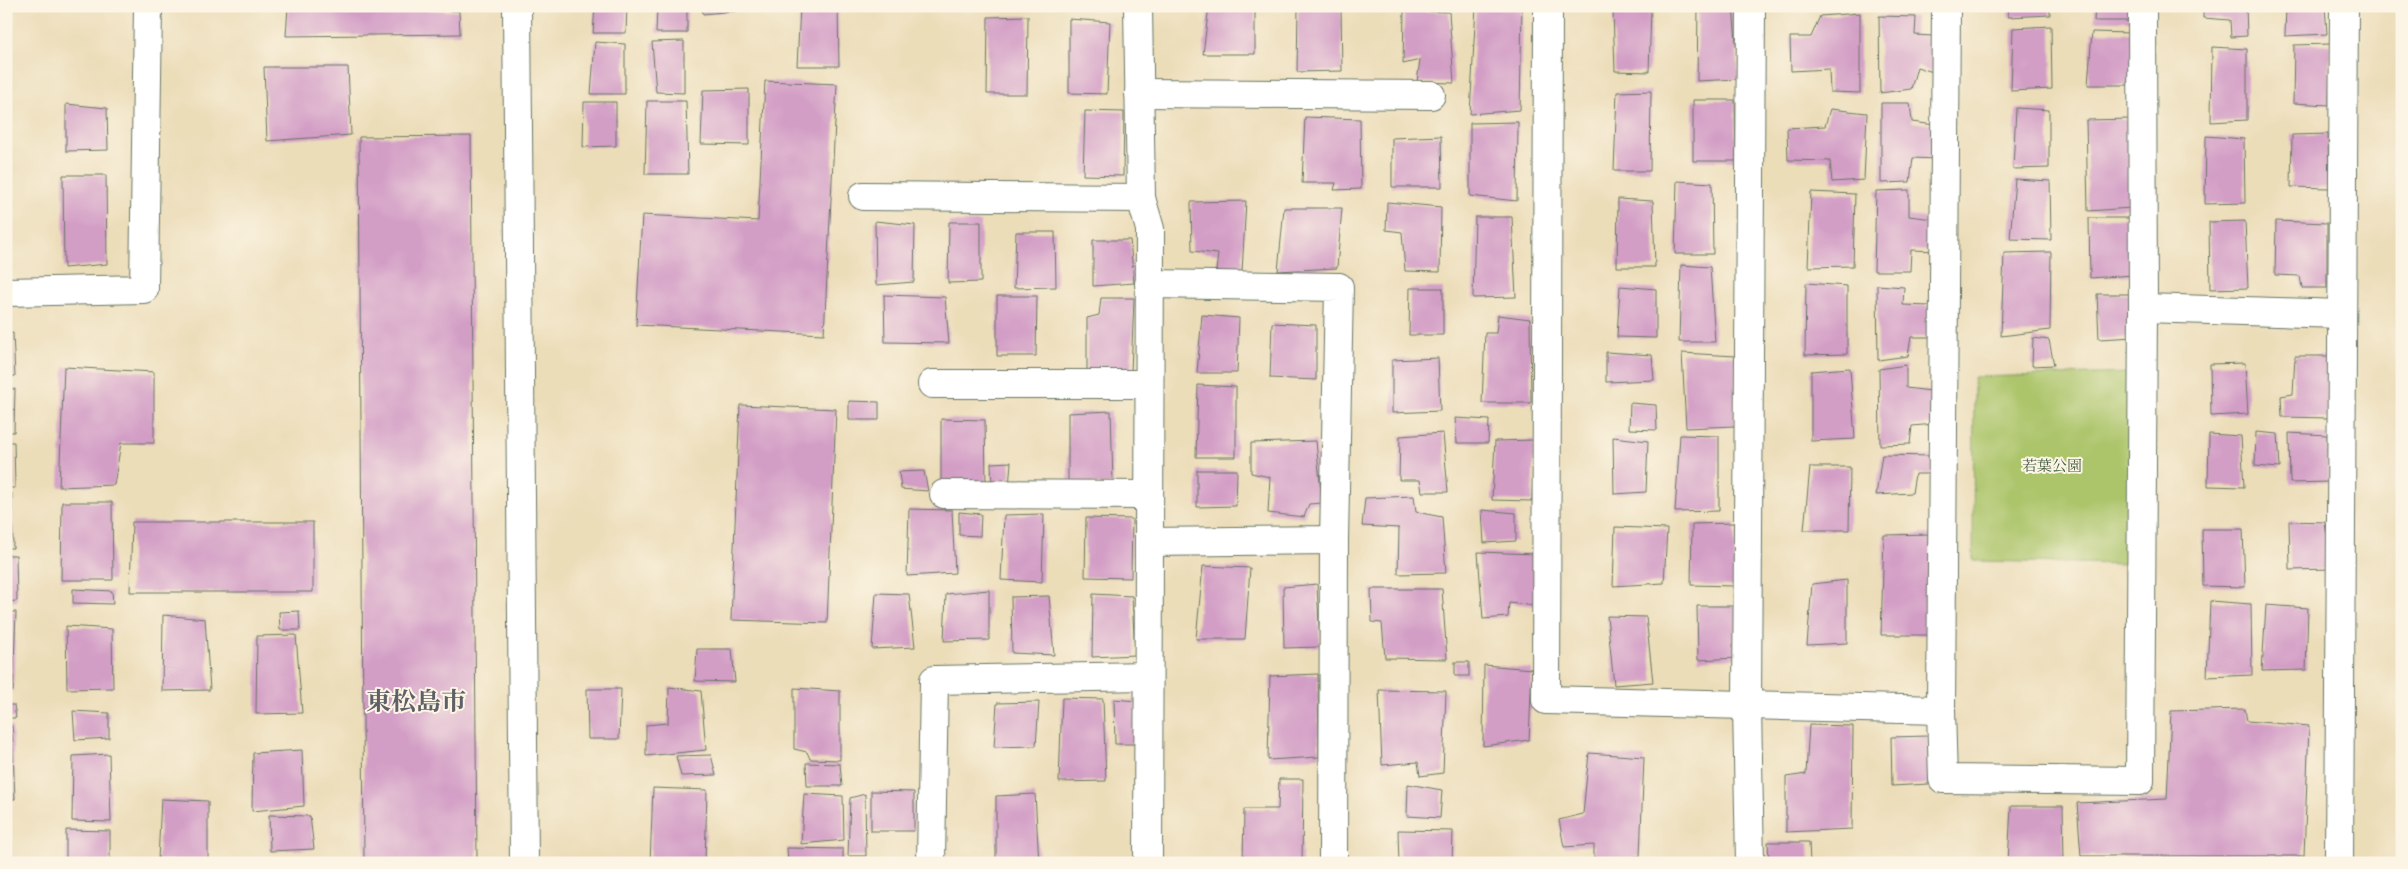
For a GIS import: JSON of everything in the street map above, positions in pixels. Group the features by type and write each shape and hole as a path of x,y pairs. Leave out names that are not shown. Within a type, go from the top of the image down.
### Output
{"street":[{"path":"6,292 144,289 148,6"},
{"path":"517,6 524,863"},
{"path":"1138,6 1141,198 1150,229 1148,863"},
{"path":"1548,6 1546,700 1941,710"},
{"path":"1750,863 1747,706 1751,6"},
{"path":"1946,6 1942,779 2140,781 2143,308 2142,6"},
{"path":"2339,863 2344,6"},
{"path":"1139,93 1431,95"},
{"path":"863,196 1141,198"},
{"path":"1149,284 1339,287 1334,540 1333,863"},
{"path":"2143,308 2342,314"},
{"path":"932,384 1149,384"},
{"path":"944,494 1149,495"},
{"path":"1148,542 1334,540"},
{"path":"931,863 934,680 1148,676"}],"green space":[{"name":"若葉公園","path":"2132,373 2128,564 1973,561 1974,377"}],"building":[{"path":"288,6 459,11 460,34 286,36"},
{"path":"595,6 627,6 626,33 593,33"},
{"path":"657,6 687,6 687,33 656,33"},
{"path":"702,6 753,6 754,9 703,14"},
{"path":"800,6 838,6 839,66 797,66"},
{"path":"1209,6 1255,6 1255,54 1203,54"},
{"path":"1476,6 1522,6 1520,110 1470,114"},
{"path":"1698,6 1733,6 1739,79 1697,81"},
{"path":"2009,6 2050,6 2050,15 2008,17"},
{"path":"2095,6 2132,6 2132,21 2094,21"},
{"path":"2203,6 2246,6 2247,36 2231,37 2230,20 2203,18"},
{"path":"2286,6 2325,6 2327,34 2285,36"},
{"path":"1298,7 1341,10 1342,71 1297,72"},
{"path":"1651,8 1649,72 1615,71 1613,10"},
{"path":"1404,11 1449,12 1454,83 1417,82 1420,60 1403,64"},
{"path":"1860,13 1860,93 1830,92 1829,69 1791,71 1790,37 1811,37 1820,16"},
{"path":"1028,16 1027,94 987,94 988,17"},
{"path":"1879,16 1916,17 1915,35 1933,36 1936,73 1917,67 1911,89 1880,93"},
{"path":"1069,19 1110,22 1107,94 1069,93"},
{"path":"2051,26 2052,89 2011,91 2013,28"},
{"path":"2092,32 2131,33 2133,85 2088,85"},
{"path":"684,41 684,93 656,92 652,42"},
{"path":"595,42 625,44 625,94 591,94"},
{"path":"2330,44 2329,105 2293,103 2294,45"},
{"path":"2212,47 2247,49 2247,120 2211,122"},
{"path":"264,67 348,67 351,135 267,141"},
{"path":"765,81 837,84 824,334 636,325 642,215 758,221"},
{"path":"749,89 749,145 701,144 703,90"},
{"path":"1651,91 1650,171 1614,171 1617,92"},
{"path":"1693,100 1735,100 1736,161 1693,161"},
{"path":"647,101 686,101 688,174 645,174"},
{"path":"584,102 616,102 616,146 583,147"},
{"path":"1881,103 1910,103 1912,122 1935,125 1936,159 1913,158 1910,182 1881,183"},
{"path":"66,104 107,108 108,150 66,151"},
{"path":"2016,108 2049,110 2049,168 2013,169"},
{"path":"1830,109 1867,113 1864,180 1832,182 1830,161 1788,160 1787,128 1825,126"},
{"path":"1085,111 1124,112 1123,176 1083,175"},
{"path":"1305,117 1360,119 1361,189 1334,190 1336,183 1302,183"},
{"path":"2131,119 2131,208 2088,211 2086,120"},
{"path":"1518,122 1517,201 1470,196 1470,123"},
{"path":"2328,134 2329,188 2291,187 2292,135"},
{"path":"471,136 477,861 364,862 359,137"},
{"path":"1441,136 1442,187 1392,187 1392,138"},
{"path":"2206,136 2244,139 2245,203 2205,204"},
{"path":"63,175 106,175 107,264 64,268"},
{"path":"2015,179 2050,181 2051,240 2010,239"},
{"path":"1677,181 1712,183 1713,254 1675,254"},
{"path":"1909,190 1909,216 1933,219 1937,251 1911,250 1910,271 1874,271 1876,191"},
{"path":"1811,192 1855,194 1853,266 1808,267"},
{"path":"1618,199 1653,201 1655,267 1617,267"},
{"path":"1246,201 1242,272 1216,271 1218,254 1192,251 1191,202"},
{"path":"1387,202 1441,207 1440,272 1405,271 1402,232 1386,230"},
{"path":"1284,208 1342,208 1337,268 1278,271"},
{"path":"1475,217 1512,217 1516,297 1473,298"},
{"path":"2089,218 2132,218 2133,275 2090,278"},
{"path":"875,221 915,225 914,282 876,285"},
{"path":"2245,221 2248,288 2210,289 2209,222"},
{"path":"2276,221 2327,223 2327,288 2302,288 2300,276 2275,275"},
{"path":"949,222 981,222 981,282 948,283"},
{"path":"1016,232 1055,232 1056,287 1014,288"},
{"path":"1093,240 1130,240 1134,283 1093,286"},
{"path":"2051,252 2050,330 2001,336 2004,253"},
{"path":"1681,265 1710,267 1715,342 1679,342"},
{"path":"1806,283 1847,286 1847,354 1805,355"},
{"path":"1877,285 1904,287 1903,305 1931,306 1935,337 1911,337 1908,356 1878,360"},
{"path":"1620,286 1656,289 1656,338 1617,337"},
{"path":"1410,288 1443,288 1443,335 1409,335"},
{"path":"2097,294 2133,294 2135,337 2099,339"},
{"path":"884,295 945,297 949,343 885,342"},
{"path":"997,296 1037,296 1036,356 997,356"},
{"path":"1101,298 1134,298 1131,372 1087,374 1087,318 1099,315"},
{"path":"1202,315 1239,318 1237,373 1197,373"},
{"path":"1498,315 1530,319 1531,403 1482,403 1485,333 1496,333"},
{"path":"1272,323 1316,325 1316,380 1270,378"},
{"path":"6,333 13,333 15,376 6,377"},
{"path":"2033,338 2049,340 2054,365 2032,366"},
{"path":"1606,352 1652,355 1654,380 1606,382"},
{"path":"1682,353 1736,356 1735,426 1686,428"},
{"path":"2295,356 2330,356 2330,418 2282,417 2281,396 2293,394"},
{"path":"1438,358 1440,411 1392,413 1392,360"},
{"path":"2245,363 2248,414 2211,416 2210,364"},
{"path":"1906,365 1906,388 1931,391 1935,424 1912,426 1910,444 1880,445 1879,369"},
{"path":"64,367 154,372 154,443 121,443 114,485 59,487"},
{"path":"1850,368 1855,439 1811,441 1811,371"},
{"path":"1198,385 1236,387 1236,457 1196,457"},
{"path":"6,388 15,389 14,432 6,432"},
{"path":"849,401 879,402 879,420 849,420"},
{"path":"1630,403 1656,405 1657,430 1629,429"},
{"path":"740,405 836,409 827,623 731,620"},
{"path":"1111,411 1113,484 1068,484 1068,413"},
{"path":"1455,418 1489,420 1488,443 1457,443"},
{"path":"941,419 985,420 986,485 941,482"},
{"path":"2256,432 2278,434 2280,468 2255,466"},
{"path":"1443,433 1448,492 1422,492 1420,480 1399,480 1400,436"},
{"path":"2289,433 2327,435 2328,482 2290,483"},
{"path":"2209,434 2241,436 2244,487 2208,486"},
{"path":"1680,435 1719,436 1719,511 1675,512"},
{"path":"1613,437 1648,441 1646,492 1614,494"},
{"path":"1534,440 1532,501 1492,500 1495,441"},
{"path":"1316,441 1322,503 1309,504 1304,517 1268,513 1270,477 1251,473 1251,443"},
{"path":"6,442 14,442 15,488 6,488"},
{"path":"1882,455 1932,456 1934,474 1915,474 1912,493 1876,495"},
{"path":"1011,462 1009,487 992,486 991,463"},
{"path":"1810,467 1850,467 1849,530 1804,530"},
{"path":"1197,470 1237,470 1236,506 1197,507"},
{"path":"924,471 928,491 901,489 899,472"},
{"path":"12,493 13,548 6,548 6,494"},
{"path":"1414,496 1416,512 1442,517 1446,573 1398,574 1399,528 1362,526 1365,498"},
{"path":"62,502 112,502 113,580 61,580"},
{"path":"909,509 952,510 955,573 907,576"},
{"path":"1482,510 1516,513 1516,541 1484,543"},
{"path":"959,512 981,514 980,536 959,535"},
{"path":"1044,514 1042,582 1001,580 1004,515"},
{"path":"1086,518 1132,519 1131,578 1085,577"},
{"path":"2289,521 2325,522 2331,569 2290,570"},
{"path":"132,522 313,522 313,592 130,592"},
{"path":"1735,523 1734,586 1691,585 1692,524"},
{"path":"1615,527 1667,529 1664,583 1613,586"},
{"path":"2202,529 2243,529 2245,587 2203,586"},
{"path":"1932,534 1932,635 1881,635 1884,535"},
{"path":"1478,552 1536,554 1536,606 1509,603 1508,617 1483,619"},
{"path":"6,555 16,555 17,601 6,602"},
{"path":"1203,566 1250,568 1245,639 1196,639"},
{"path":"1847,580 1847,643 1807,645 1812,584"},
{"path":"1317,584 1320,647 1284,648 1283,587"},
{"path":"73,589 112,591 113,604 73,603"},
{"path":"1371,589 1442,589 1447,659 1385,658 1382,623 1372,622"},
{"path":"989,590 989,640 944,641 946,594"},
{"path":"876,593 909,594 915,647 872,649"},
{"path":"1093,594 1132,596 1135,655 1092,657"},
{"path":"1049,596 1054,655 1012,653 1011,597"},
{"path":"2210,601 2251,604 2252,675 2207,677"},
{"path":"2266,605 2308,608 2306,670 2262,671"},
{"path":"1697,606 1738,606 1738,658 1698,660"},
{"path":"299,611 300,630 280,630 279,612"},
{"path":"6,612 16,612 13,691 6,691"},
{"path":"163,615 205,619 210,690 162,691"},
{"path":"1607,616 1646,617 1653,682 1614,685"},
{"path":"66,626 112,629 113,688 67,689"},
{"path":"296,635 302,713 256,714 257,636"},
{"path":"697,649 732,649 735,682 695,681"},
{"path":"1455,662 1469,662 1469,676 1455,676"},
{"path":"1484,665 1532,669 1529,740 1483,746"},
{"path":"1318,674 1319,757 1268,760 1270,676"},
{"path":"669,687 701,691 706,750 646,756 646,725 668,723"},
{"path":"794,688 840,691 840,760 810,759 807,752 794,749"},
{"path":"587,689 621,689 619,739 588,739"},
{"path":"1379,690 1446,691 1443,773 1420,776 1418,762 1382,765"},
{"path":"1062,698 1103,699 1106,781 1059,782"},
{"path":"1114,699 1136,701 1136,744 1115,744"},
{"path":"1039,702 1036,746 994,747 997,703"},
{"path":"6,705 14,705 16,718 6,718"},
{"path":"2245,709 2247,721 2309,726 2304,856 2081,856 2077,803 2167,799 2171,711"},
{"path":"73,711 109,713 109,738 75,740"},
{"path":"1809,725 1853,726 1852,829 1786,832 1786,777 1806,774"},
{"path":"6,726 12,726 15,799 6,799"},
{"path":"1928,736 1929,784 1892,786 1891,737"},
{"path":"302,750 304,806 252,811 253,753"},
{"path":"1589,753 1644,757 1640,856 1594,863 1594,845 1564,847 1559,820 1583,814"},
{"path":"109,754 111,822 72,821 73,756"},
{"path":"711,755 716,775 681,776 676,756"},
{"path":"806,763 840,764 842,786 807,786"},
{"path":"1279,779 1303,779 1302,863 1243,863 1244,809 1278,809"},
{"path":"1408,784 1442,790 1440,818 1407,816"},
{"path":"653,788 707,790 705,863 650,863"},
{"path":"871,791 914,792 914,831 871,831"},
{"path":"804,794 843,796 844,840 801,844"},
{"path":"865,794 866,856 848,856 850,798"},
{"path":"1035,794 1039,863 996,863 996,796"},
{"path":"161,799 208,801 208,860 158,860"},
{"path":"2011,806 2063,806 2064,863 2008,863"},
{"path":"269,815 310,816 314,849 270,851"},
{"path":"66,830 110,831 110,863 66,863"},
{"path":"1398,830 1453,831 1452,863 1399,863"},
{"path":"6,839 11,839 12,863 6,863"},
{"path":"1768,842 1809,842 1810,863 1769,863"},
{"path":"787,848 843,849 843,863 788,863"}],"district":[{"name":"東松島市","path":"416,702"}]}
